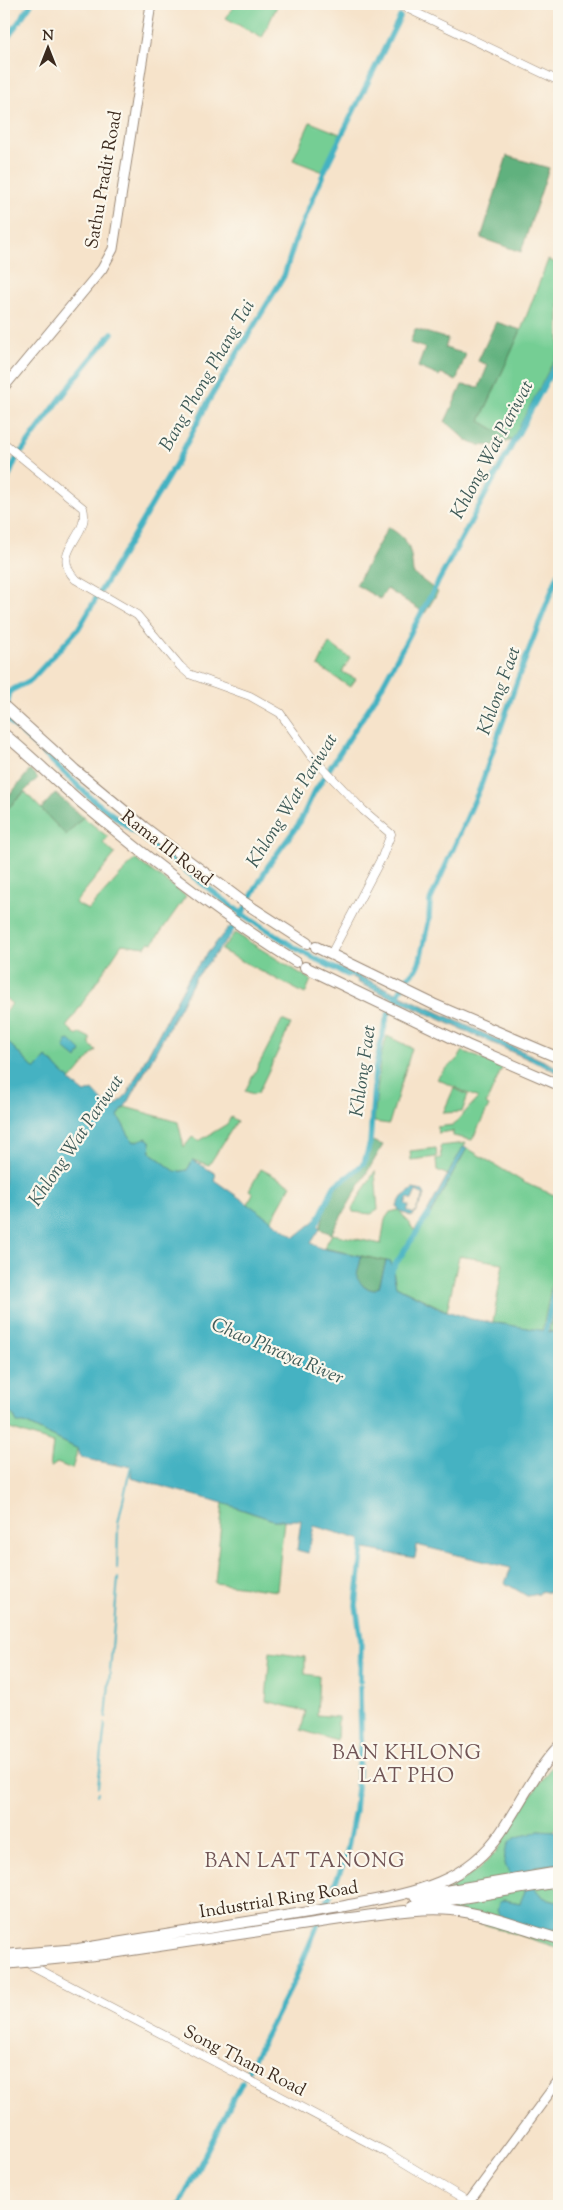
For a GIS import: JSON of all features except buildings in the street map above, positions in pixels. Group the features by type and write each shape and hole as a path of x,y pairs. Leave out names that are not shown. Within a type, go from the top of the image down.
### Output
{"main road":[{"name":"Sathu Pradit Road","path":"4,387 102,269 113,249 151,4"},
{"name":"Rama III Road","path":"4,697 10,709 75,770 144,827 246,904 311,945 395,985 559,1058"},
{"name":"Rama III Road","path":"4,730 84,804 236,924 300,965 395,1012 559,1085"},
{"path":"340,1908 432,1886 448,1880 477,1861 500,1833 542,1767 559,1746"},
{"name":"Industrial Ring Road","path":"4,1955 78,1949 559,1872"},
{"name":"Industrial Ring Road","path":"4,1964 96,1955 341,1919 559,1882"},
{"path":"341,1919 415,1911 450,1910 500,1920 559,1939"},
{"path":"468,2204 559,2080"}],"street":[{"path":"398,4 559,81"},
{"path":"4,443 83,508 84,522 69,549 65,562 69,572 75,579 104,594 140,617 180,666 189,674 250,696 280,713 331,777 363,810 391,834 392,837 331,954"},
{"name":"Song Tham Road","path":"4,1951 154,2032 388,2153 468,2204"}],"green space":[{"path":"236,4 278,4 262,38 226,18"},
{"path":"310,122 340,134 323,172 293,160"},
{"path":"507,156 549,168 521,252 481,238"},
{"path":"548,260 559,264 559,351 512,440 480,421 521,330"},
{"path":"496,322 521,330 480,421 512,440 487,446 468,441 445,422 462,385 479,387 488,365 478,361"},
{"path":"415,329 448,339 445,348 466,354 456,381 441,373 439,376 418,367 425,348 410,343"},
{"path":"388,527 401,536 408,546 413,573 438,592 425,613 387,589 380,599 356,585"},
{"path":"329,643 350,658 342,672 356,679 350,687 318,666"},
{"path":"30,770 38,778 4,812 4,802"},
{"path":"25,792 66,835 83,817 108,837 103,843 115,854 75,903 88,910 135,859 186,896 153,943 149,942 145,947 122,944 67,1026 77,1036 80,1033 90,1038 90,1045 96,1050 70,1081 53,1062 35,1070 4,1038 4,1013 12,1004 4,997 4,812"},
{"path":"55,793 83,817 66,835 41,809"},
{"path":"235,933 311,980 305,994 221,950"},
{"path":"282,1020 291,1024 258,1093 253,1094 245,1091"},
{"path":"387,1036 412,1048 389,1124 374,1122 380,1059"},
{"path":"463,1051 502,1068 486,1104 489,1106 472,1140 453,1136 453,1131 438,1133 437,1127 453,1125 478,1098 437,1079"},
{"path":"454,1088 468,1095 462,1112 443,1113"},
{"path":"125,1107 178,1122 184,1147 193,1136 199,1141 227,1124 231,1117 237,1121 209,1165 193,1160 187,1170 176,1172 151,1153 150,1141 146,1138 133,1143 118,1116"},
{"path":"372,1141 383,1145 331,1234 320,1229 327,1201 333,1191 366,1162"},
{"path":"466,1143 448,1175 437,1170 436,1159 441,1158 440,1146"},
{"path":"436,1148 437,1157 411,1160 410,1151"},
{"path":"467,1148 525,1183 559,1197 559,1249 542,1332 493,1322 503,1263 459,1256 447,1311 396,1286 391,1262 324,1248 332,1234 381,1244 385,1219 390,1212 399,1210 414,1230 423,1220 426,1221"},
{"path":"261,1169 291,1185 271,1221 248,1204 253,1193 249,1190"},
{"path":"375,1171 378,1210 371,1214 353,1212 352,1209"},
{"path":"361,1256 386,1261 379,1287 373,1290 364,1287 356,1278"},
{"path":"559,1287 559,1333 549,1331"},
{"path":"4,1409 25,1423 78,1449 72,1469 57,1463 50,1468 53,1443 7,1428 4,1441"},
{"path":"223,1503 273,1520 284,1520 277,1591 215,1583"},
{"path":"270,1652 305,1657 305,1674 319,1676 317,1715 338,1717 337,1741 301,1730 306,1711 266,1701"},
{"path":"559,1756 559,1825 552,1832 538,1830 533,1835 514,1838 525,1895 520,1903 504,1900 553,1931 559,1928 559,1948 484,1924 438,1916 450,1888 478,1870 496,1852 528,1799"},
{"path":"559,1864 559,1902 546,1899 537,1891 534,1885 533,1873 535,1866"}],"water":[{"name":"Chao Phraya River","path":"228,928 233,932 195,979 129,1101 118,1116 133,1142 146,1138 150,1141 151,1153 176,1172 187,1170 193,1160 216,1174 214,1180 295,1237 316,1220 320,1229 311,1243 320,1248 361,1256 357,1278 364,1287 373,1290 379,1287 386,1261 391,1262 396,1286 441,1309 471,1319 559,1333 559,1577 551,1576 551,1583 557,1591 551,1593 541,1591 539,1594 527,1596 505,1583 511,1568 417,1545 415,1558 365,1549 362,1540 314,1526 308,1553 297,1550 301,1520 273,1520 223,1503 131,1478 131,1465 122,1466 81,1458 78,1449 25,1423 17,1423 14,1416 4,1409 4,1038 35,1070 46,1057 85,1093 93,1090 111,1110 127,1094 190,975"},
{"path":"344,969 559,1068 559,1073 357,982 358,980 342,973"},
{"path":"70,1040 81,1051 77,1059 64,1048 66,1041"},
{"path":"463,1147 467,1148 426,1222 423,1220"},
{"path":"413,1189 423,1191 425,1195 416,1210 424,1195 416,1191 412,1200 408,1198 405,1204 409,1206 407,1211 414,1214 412,1217 399,1210 397,1206 402,1197"},
{"path":"559,1825 559,1864 535,1866 533,1880 537,1891 541,1895 546,1899 559,1902 559,1928 543,1932 501,1920 497,1910 499,1902 504,1900 520,1903 525,1891 520,1882 510,1874 506,1867 505,1854 510,1842 516,1837 538,1830 556,1831"}],"waterway":[{"path":"4,43 31,4"},
{"name":"Bang Phong Phang Tai","path":"4,721 10,691 31,680 78,629 176,464 209,400 284,276 296,238 328,163 400,17"},
{"path":"22,451 77,376 112,333"},
{"name":"Khlong Wat Pariwat","path":"227,936 242,914 268,866 300,822 313,794 376,697 559,358"},
{"path":"4,488 16,459"},
{"name":"Khlong Faet","path":"315,1227 334,1186 364,1163 370,1143 375,1071 387,1017 406,979 416,969 420,960 429,919 430,901 480,788 518,678 559,572"},
{"path":"4,716 92,799 242,914 302,952 348,975"},
{"path":"389,1274 428,1215"},
{"path":"544,1338 559,1267"},
{"path":"4,1426 8,1411"},
{"path":"117,1569 118,1523 131,1465"},
{"path":"360,1681 361,1641 356,1605 364,1536"},
{"path":"106,1718 118,1578"},
{"path":"245,2076 295,1979 346,1857 355,1810 361,1738 360,1687"},
{"path":"98,1787 105,1724"},
{"path":"4,1797 5,1789"},
{"path":"179,2206 242,2082"}],"district":[{"name":"BAN KHLONG LAT PHO","path":"407,1766"},
{"name":"BAN LAT TANONG","path":"305,1862"}]}
